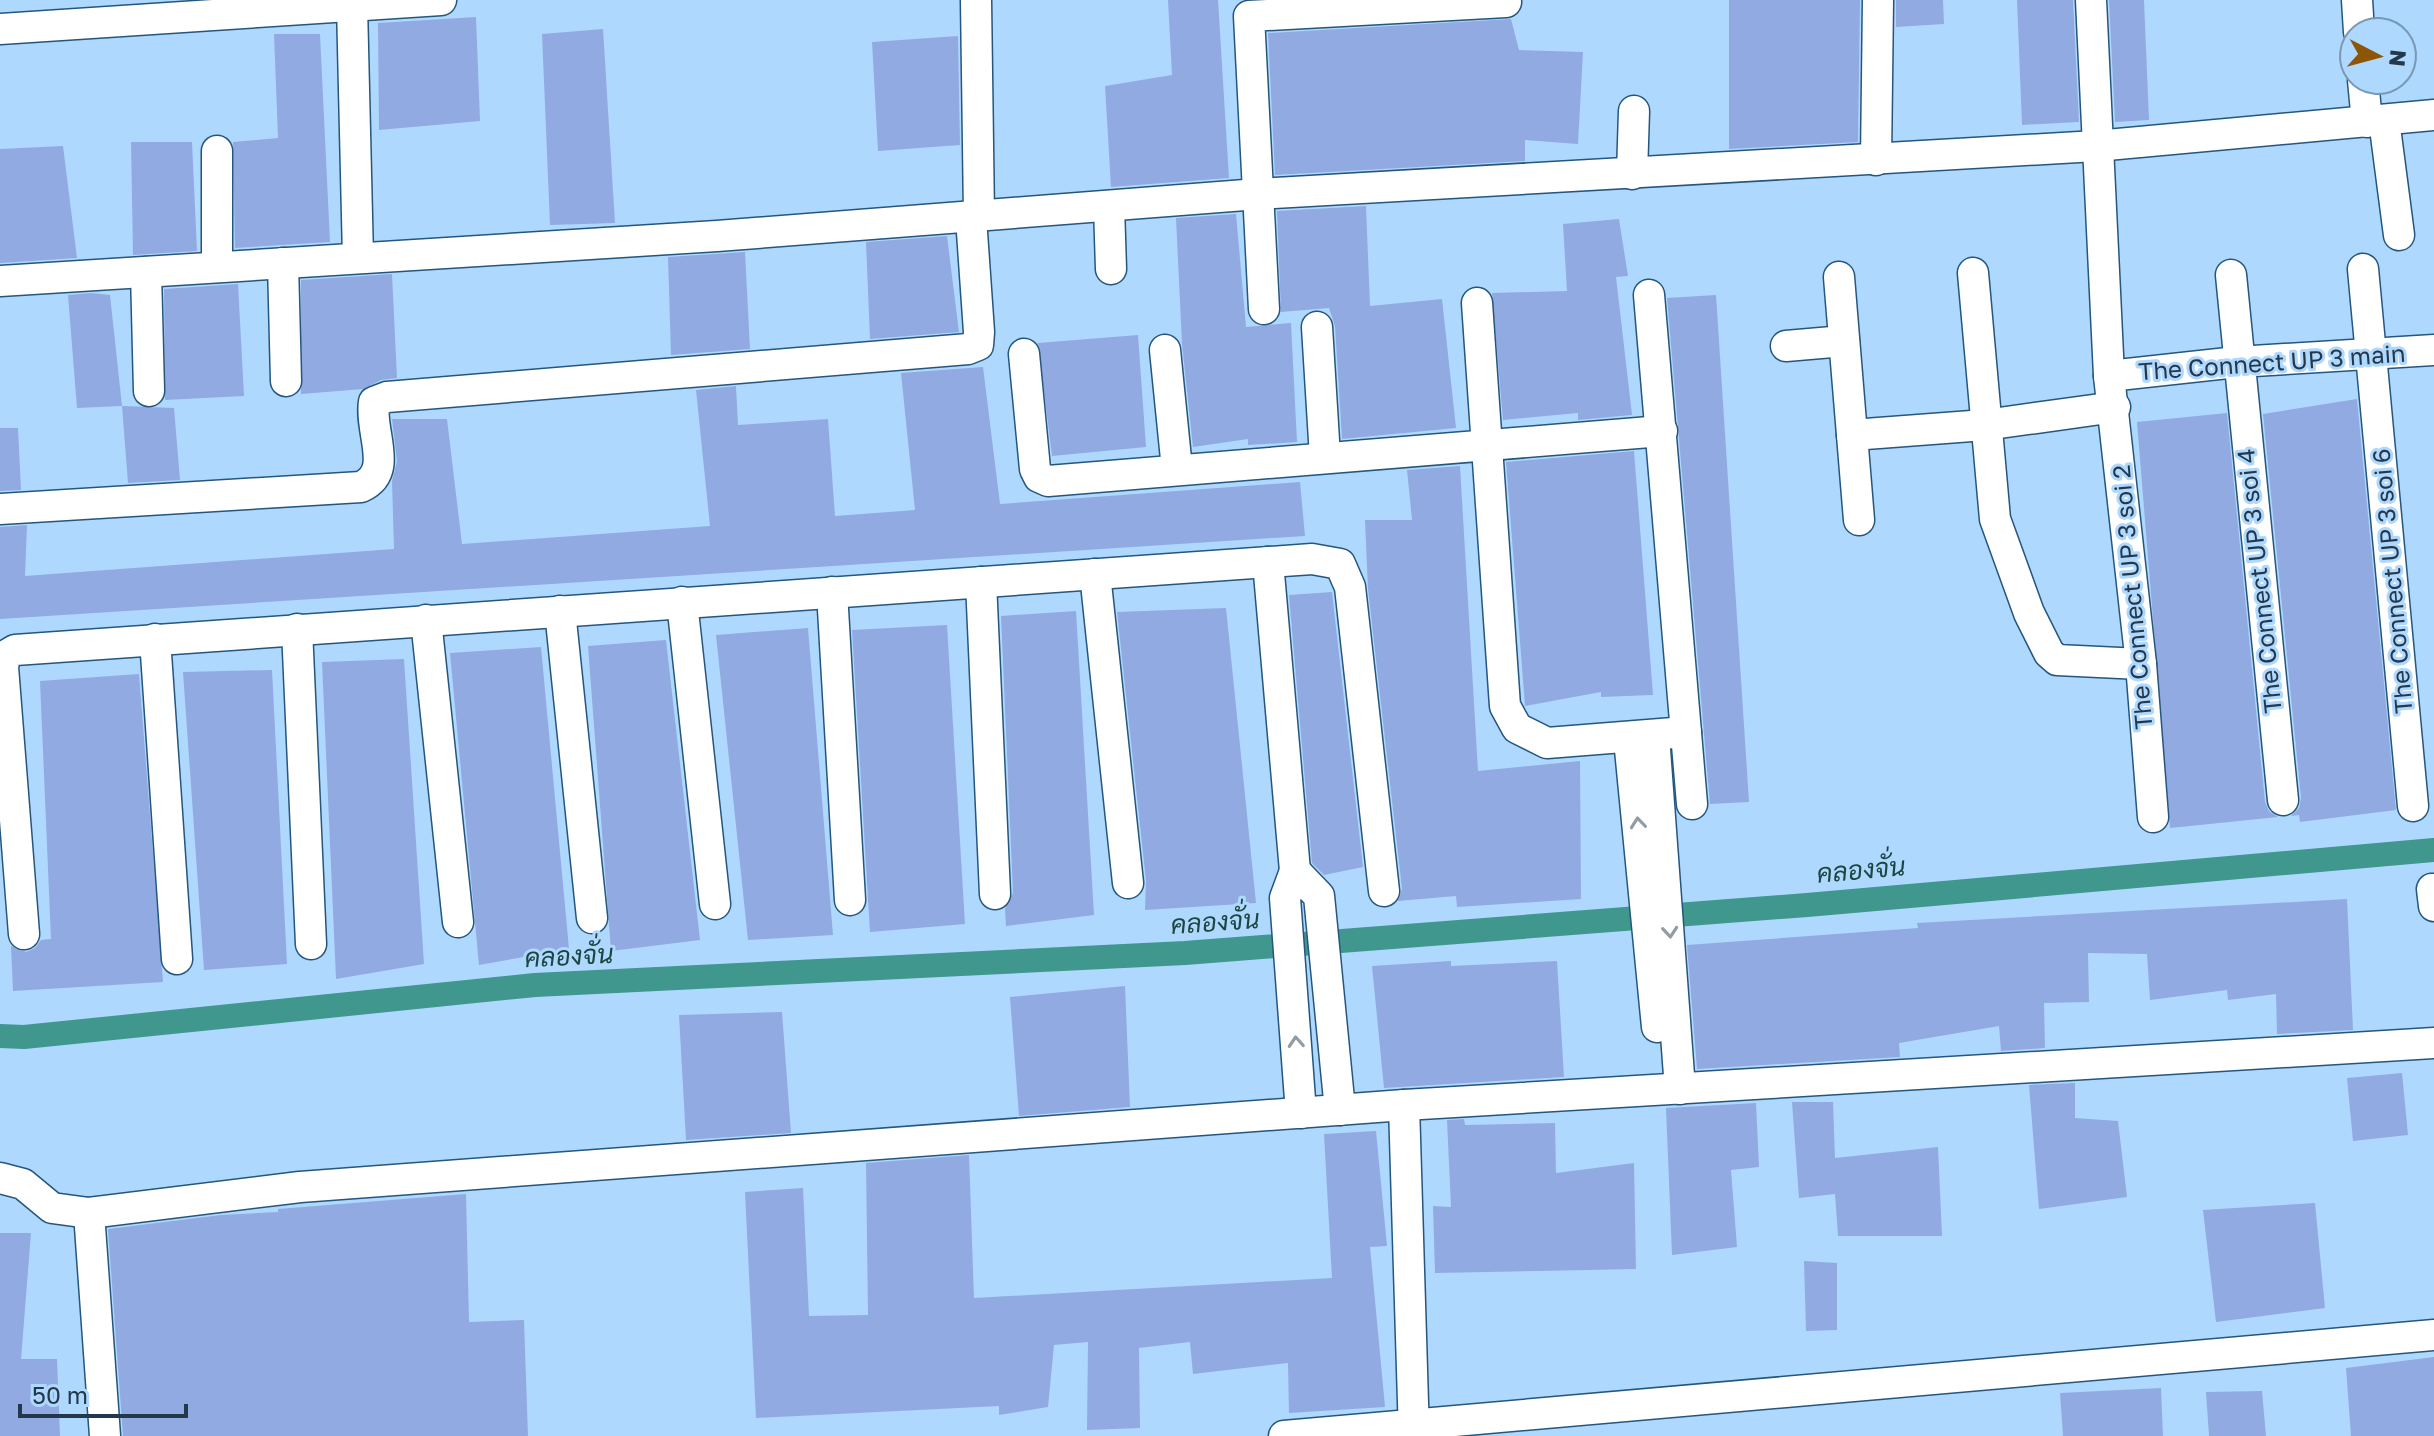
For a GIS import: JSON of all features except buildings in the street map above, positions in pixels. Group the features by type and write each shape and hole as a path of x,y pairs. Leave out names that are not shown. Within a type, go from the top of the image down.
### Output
{"street":[{"path":"0,29 441,0"},
{"path":"0,509 361,487 374,481 380,470 372,416 374,402 387,397 968,349 978,345 976,0"},
{"path":"1876,160 1878,0"},
{"name":"The Connect UP 3 soi 2","path":"2091,0 2109,376 2115,407 2141,664 2153,817"},
{"path":"1264,309 1249,8 1506,2"},
{"path":"352,5 358,258"},
{"path":"2368,96 2399,235"},
{"path":"1632,174 1634,111"},
{"path":"0,281 975,218 1258,194 2096,146 2434,115"},
{"path":"217,151 217,267"},
{"path":"1109,206 1111,269"},
{"path":"283,263 286,381"},
{"name":"The Connect UP 3 soi 6","path":"2363,269 2374,356 2413,806"},
{"path":"146,272 149,391"},
{"path":"1973,273 1995,519 2029,613 2049,653 2057,660 2141,664"},
{"name":"The Connect UP 3 soi 4","path":"2231,275 2237,362 2283,800"},
{"path":"1839,277 1859,520"},
{"path":"1649,295 1692,804"},
{"path":"1477,303 1505,706 1517,728 1547,743 1642,738 1686,732"},
{"path":"1317,327 1325,457"},
{"path":"1786,346 1844,341"},
{"path":"1165,350 1177,469"},
{"name":"The Connect UP 3 main","path":"2109,376 2237,362 2434,350"},
{"path":"1024,354 1035,469 1039,477 1048,481 1662,431"},
{"path":"1852,435 1985,425 2115,407"},
{"path":"24,934 3,667 5,656 15,650 1312,559 1340,564 1350,587 1384,891"},
{"path":"1268,562 1295,871 1285,898 1301,1113"},
{"path":"1095,574 1128,883"},
{"path":"981,582 995,894"},
{"path":"832,592 850,900"},
{"path":"682,602 715,904"},
{"path":"560,611 592,918"},
{"path":"426,620 458,922"},
{"path":"297,629 311,944"},
{"path":"155,639 177,959"},
{"path":"1642,738 1672,1090"},
{"path":"1295,871 1319,896 1340,1110"},
{"path":"0,1178 23,1184 52,1208 89,1213 300,1187 1404,1105 2434,1043"},
{"path":"1404,1105 1414,1432"},
{"path":"89,1213 105,1436"},
{"path":"1284,1436 1414,1432 2434,1335"}],"waterway":[{"name":"คลองจั่น","path":"0,1036 24,1037 535,985 1185,953 1807,905 2434,850"}]}
